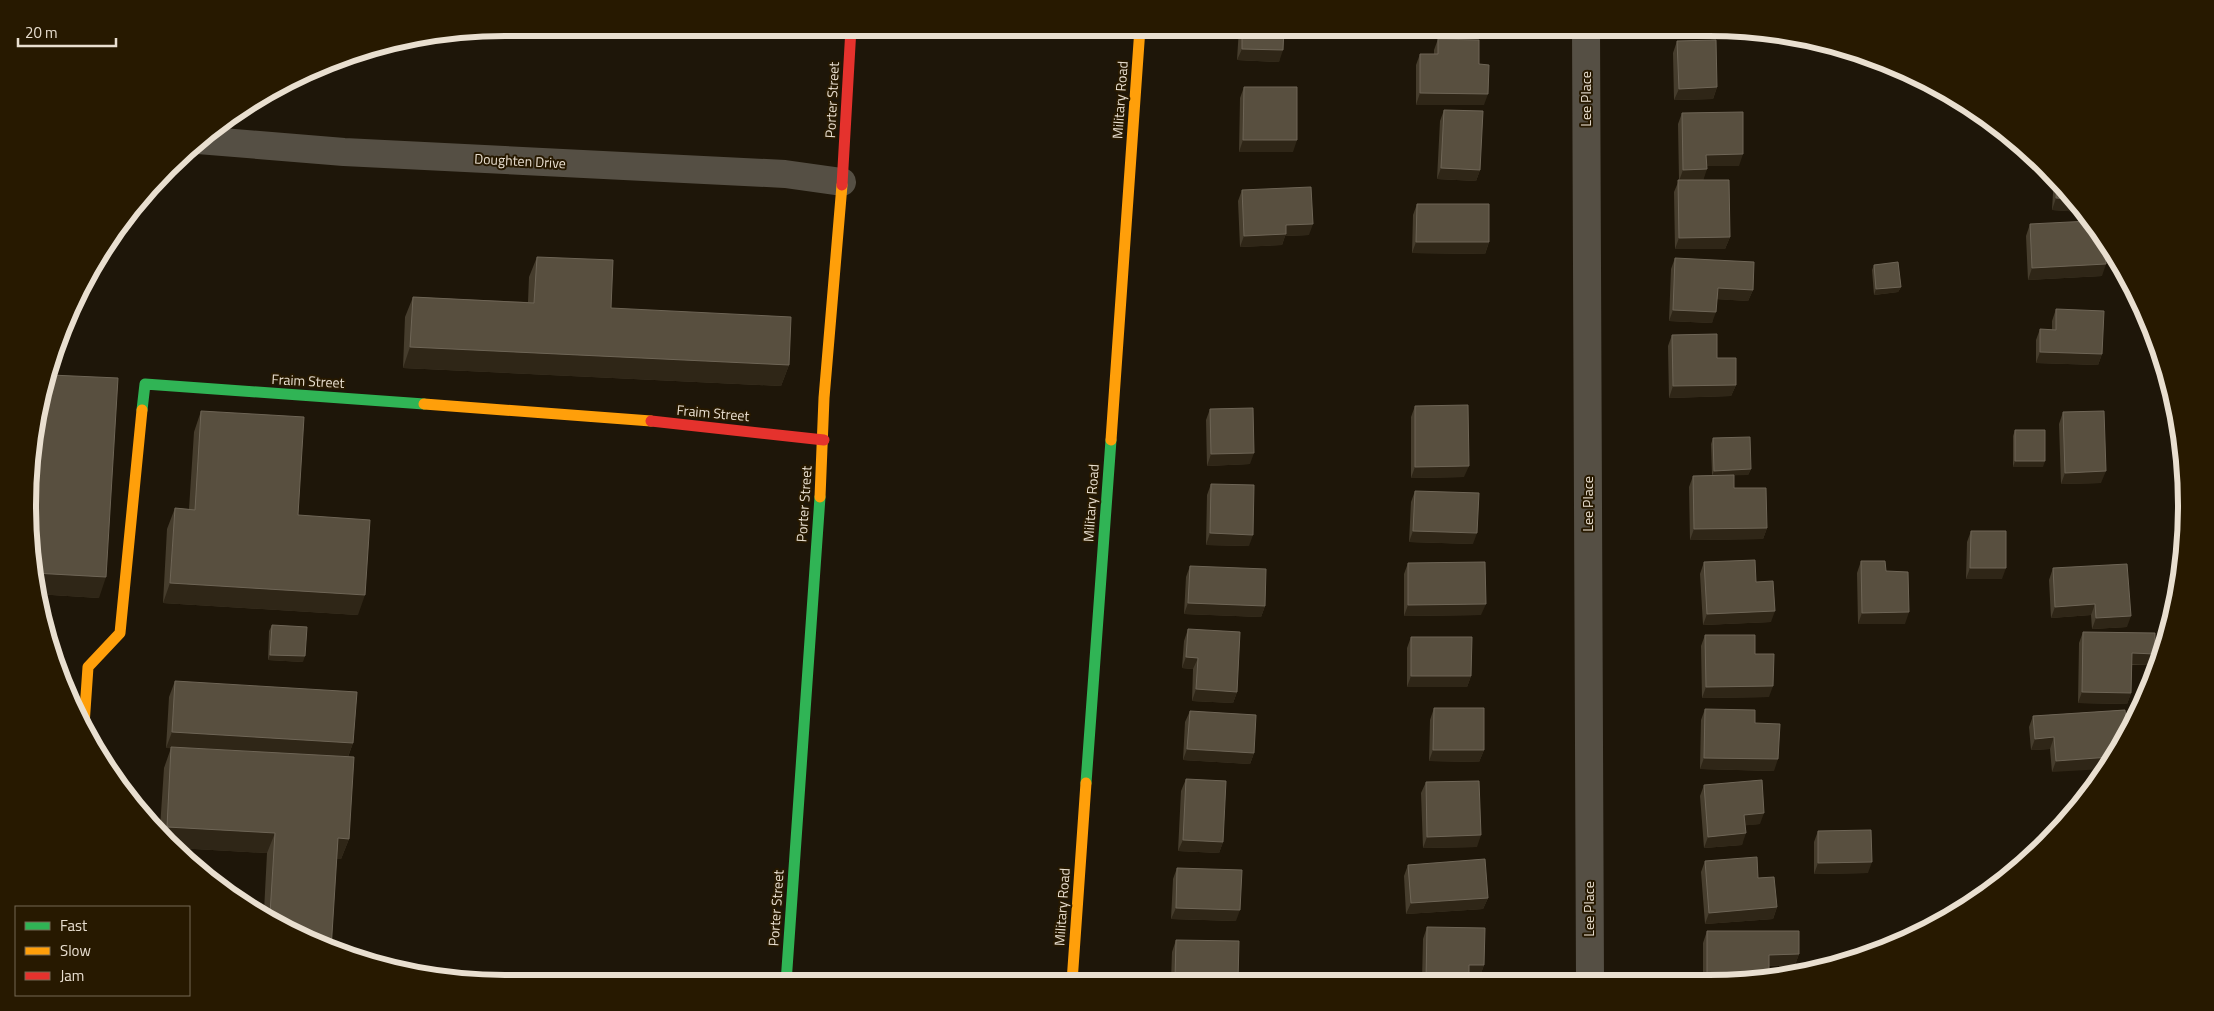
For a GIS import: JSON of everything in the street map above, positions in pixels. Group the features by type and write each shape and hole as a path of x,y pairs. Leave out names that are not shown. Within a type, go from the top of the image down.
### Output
{"street":[{"name":"Porter Street","path":"787,975 851,36"},
{"name":"Military Road","path":"1072,975 1139,36"},
{"name":"Lee Place","path":"1586,36 1590,975"},
{"name":"Doughten Drive","path":"210,141 344,152 785,174 842,182"},
{"name":"Fraim Street","path":"85,713 88,667 120,633 144,384 498,409 824,440"}],"building":[{"path":"1242,36 1284,36 1283,50 1242,49"},
{"path":"1438,39 1479,40 1479,64 1489,65 1488,94 1420,93 1420,54 1438,54"},
{"path":"1716,40 1717,87 1679,89 1677,41"},
{"path":"1244,87 1297,87 1297,140 1243,140"},
{"path":"1444,110 1483,111 1480,170 1441,168"},
{"path":"1743,112 1743,154 1706,155 1707,169 1683,170 1682,113"},
{"path":"1678,180 1729,180 1730,237 1679,238"},
{"path":"1311,187 1313,224 1286,225 1286,234 1244,236 1242,190"},
{"path":"2056,191 2063,198 2056,198"},
{"path":"1417,204 1489,204 1489,242 1416,242"},
{"path":"2082,221 2105,255 2106,264 2032,268 2030,224"},
{"path":"537,257 613,260 611,308 791,317 789,365 410,347 413,297 534,303"},
{"path":"1675,258 1754,262 1753,290 1718,288 1716,312 1673,310"},
{"path":"1898,262 1901,287 1876,289 1874,265"},
{"path":"2056,309 2104,311 2102,354 2040,352 2040,329 2056,330"},
{"path":"1717,334 1717,358 1736,358 1736,385 1673,386 1672,335"},
{"path":"55,375 118,378 106,577 41,573 37,536 37,475 45,414"},
{"path":"1468,405 1469,466 1415,467 1415,406"},
{"path":"1253,408 1254,453 1211,454 1210,409"},
{"path":"201,411 304,417 298,515 370,520 365,595 170,583 175,508 195,510"},
{"path":"2104,411 2106,471 2065,473 2063,412"},
{"path":"2015,430 2045,430 2045,461 2015,461"},
{"path":"1750,437 1751,469 1714,471 1713,438"},
{"path":"1734,475 1734,488 1766,488 1767,528 1694,529 1693,476"},
{"path":"1211,484 1254,485 1253,535 1210,533"},
{"path":"1415,491 1479,493 1477,533 1413,531"},
{"path":"1971,531 2006,531 2006,568 1970,568"},
{"path":"1755,560 1756,582 1773,581 1775,611 1707,614 1704,562"},
{"path":"1861,561 1885,561 1886,571 1908,572 1909,612 1862,613"},
{"path":"1485,562 1486,604 1408,605 1408,563"},
{"path":"2127,564 2131,616 2096,618 2095,604 2055,607 2053,568"},
{"path":"1190,566 1266,569 1265,606 1188,603"},
{"path":"272,625 307,627 305,656 270,655"},
{"path":"1188,629 1240,632 1237,692 1196,689 1198,658 1186,657"},
{"path":"2083,632 2155,633 2154,654 2132,653 2131,693 2082,692"},
{"path":"1705,635 1755,635 1755,654 1774,654 1773,686 1706,687"},
{"path":"1411,637 1472,637 1471,676 1411,676"},
{"path":"175,681 357,692 353,743 172,732"},
{"path":"1434,708 1484,708 1484,750 1433,750"},
{"path":"1705,709 1755,710 1755,723 1780,724 1778,759 1704,758"},
{"path":"2125,710 2126,719 2104,757 2056,761 2054,737 2035,739 2033,716"},
{"path":"1190,711 1256,715 1254,753 1187,749"},
{"path":"171,747 354,757 349,839 338,838 332,941 270,911 275,833 167,827"},
{"path":"1186,779 1226,781 1223,842 1183,840"},
{"path":"1762,780 1764,813 1744,815 1746,833 1708,837 1704,785"},
{"path":"1479,781 1481,835 1427,837 1426,782"},
{"path":"1871,830 1872,862 1818,863 1818,831"},
{"path":"1757,857 1758,878 1774,877 1777,907 1709,913 1705,861"},
{"path":"1485,859 1488,898 1411,903 1408,865"},
{"path":"1177,868 1242,870 1240,910 1176,908"},
{"path":"1427,927 1485,928 1484,965 1469,965 1469,975 1426,975"},
{"path":"1707,931 1799,931 1799,954 1769,955 1769,971 1707,975"},
{"path":"1176,940 1239,941 1238,975 1175,975"}],"traffic: fast":[{"path":"142,410 145,384 424,404"},
{"path":"1086,783 1111,440"},
{"path":"787,975 820,497"}],"traffic: slow":[{"path":"1111,440 1139,36"},
{"path":"820,497 824,398 842,185"},
{"path":"424,404 651,421"},
{"path":"85,713 88,667 120,633 142,410"},
{"path":"1072,975 1086,783"}],"traffic: jam":[{"path":"842,185 851,36"},
{"path":"651,421 824,440"}]}
